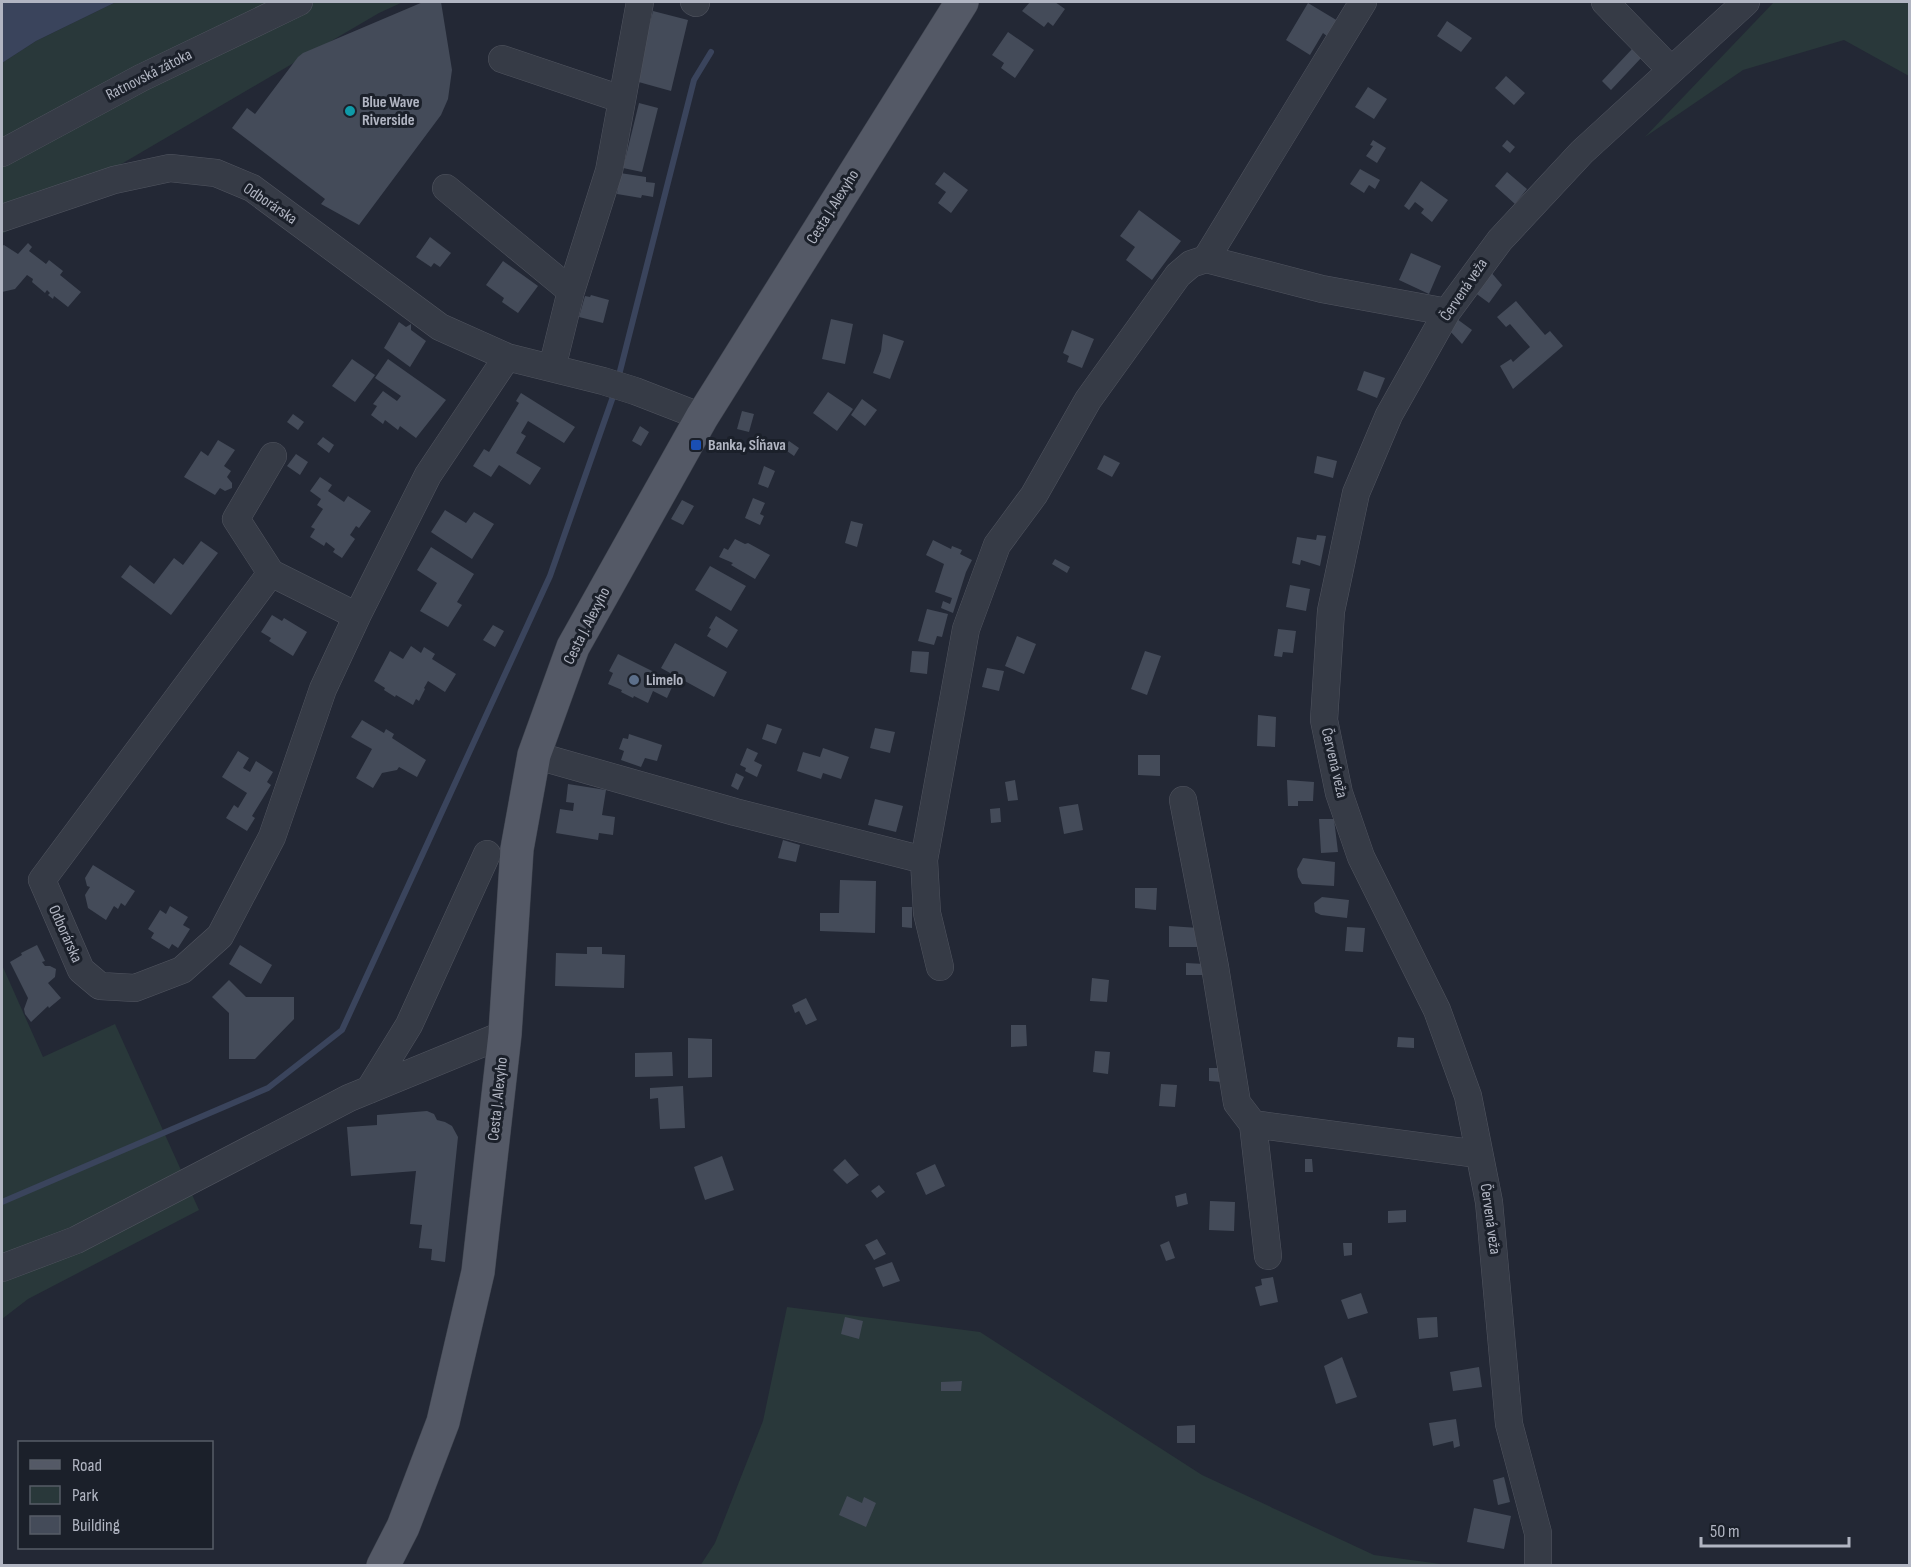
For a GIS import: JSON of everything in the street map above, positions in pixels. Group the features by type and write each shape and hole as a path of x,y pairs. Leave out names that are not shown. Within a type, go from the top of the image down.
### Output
{"main road":[{"name":"Cesta J. Alexyho","path":"383,1566 403,1527 439,1433 478,1272 505,1034 517,849 534,755 573,647 702,417 962,2"}],"lane":[{"name":"Ratnovská zátoka","path":"2,153 141,78 299,2"},
{"path":"552,369 571,291 609,171 640,2"},
{"path":"1206,259 1363,2"},
{"path":"1605,2 1671,70"},
{"name":"Červená veža","path":"1538,1566 1538,1533 1509,1424 1489,1202 1468,1096 1437,1010 1362,857 1339,793 1324,720 1331,611 1356,493 1389,415 1447,312 1500,240 1582,152 1746,2"},
{"path":"502,59 621,99"},
{"name":"Odborárska","path":"2,218 114,180 170,168 216,173 252,188 440,327 507,357 603,381 702,417"},
{"path":"446,188 571,291"},
{"path":"940,967 927,913 924,860 966,629 997,545 1034,495 1088,400 1178,275 1191,264 1206,259 1322,289 1447,312"},
{"name":"Odborárska","path":"271,573 42,880 81,970 100,986 135,988 182,970 220,936 272,837 323,689 357,616 428,475 507,357"},
{"path":"273,456 236,519 271,573 357,616"},
{"path":"534,755 735,812 924,860"},
{"path":"1183,800 1215,967 1237,1103 1253,1124 1268,1256"},
{"path":"369,1090 409,1025 487,854"},
{"path":"2,1268 76,1240 349,1098 505,1034"},
{"path":"1253,1124 1478,1154"}],"green space":[{"path":"116,2 403,2 379,13 2,234 2,63 36,41"},
{"path":"1774,2 1909,2 1909,76 1844,40 1743,70 1645,137"},
{"path":"2,965 43,1057 115,1024 199,1210 28,1299 2,1319"},
{"path":"787,1307 980,1332 1202,1475 1374,1555 1448,1565 700,1566 715,1543 763,1421"}],"water":[{"path":"2,2 116,2 36,41 2,63"}],"building":[{"name":"Blue Wave Riverside","path":"423,2 441,2 452,70 448,99 441,115 359,225 321,204 325,199 232,128 247,108 255,114 303,53"},
{"path":"1030,2 1055,2 1065,9 1053,26 1048,22 1044,27 1022,11"},
{"path":"1308,3 1338,21 1328,37 1323,33 1310,55 1286,40"},
{"path":"653,11 688,20 671,91 635,81"},
{"path":"1447,21 1472,38 1461,52 1437,36"},
{"path":"1008,32 1034,50 1015,78 1001,68 1004,63 992,55"},
{"path":"1633,48 1642,57 1611,90 1602,81"},
{"path":"1506,76 1525,93 1514,105 1495,88"},
{"path":"1368,87 1387,99 1374,119 1355,107"},
{"path":"639,103 658,108 642,172 623,168"},
{"path":"1373,140 1386,148 1377,163 1366,156 1373,146 1370,145"},
{"path":"1507,140 1515,147 1510,153 1502,146"},
{"path":"1360,169 1380,180 1375,189 1369,185 1364,193 1350,184"},
{"path":"944,172 968,190 951,213 938,203 946,192 935,184"},
{"path":"1507,172 1527,189 1515,204 1495,186"},
{"path":"620,173 646,177 646,182 655,183 653,197 642,195 641,198 617,194"},
{"path":"1421,181 1448,200 1432,222 1421,213 1424,209 1415,202 1409,210 1404,206"},
{"path":"1139,210 1181,241 1152,280 1126,260 1135,247 1120,236"},
{"path":"430,237 451,253 440,267 434,263 431,267 416,257"},
{"path":"28,243 32,247 29,251 46,264 49,260 63,271 60,275 81,292 68,307 54,296 53,299 48,295 50,293 47,290 45,293 27,275 15,289 2,292 2,246 18,254"},
{"path":"1411,253 1441,266 1429,294 1399,280"},
{"path":"503,261 538,286 518,313 502,302 504,298 486,285"},
{"path":"1490,271 1502,285 1489,303 1474,292"},
{"path":"591,295 609,300 603,323 579,317 585,296 590,297"},
{"path":"1516,301 1545,335 1550,331 1563,346 1513,389 1500,366 1511,359 1513,362 1530,347 1510,324 1506,327 1497,317"},
{"path":"831,319 853,324 845,364 822,359"},
{"path":"1457,319 1472,330 1462,344 1449,330"},
{"path":"399,322 406,327 411,324 411,330 426,341 410,367 384,348"},
{"path":"1072,330 1094,339 1082,368 1067,362 1069,356 1063,353"},
{"path":"883,334 904,341 890,379 873,373 881,351"},
{"path":"352,359 375,375 355,402 332,386"},
{"path":"388,359 446,400 416,438 400,426 398,430 385,420 383,424 371,415 377,406 373,404 383,391 397,401 401,396 375,378"},
{"path":"1364,371 1385,378 1377,398 1357,390"},
{"path":"828,392 853,409 837,431 813,413"},
{"path":"521,393 575,427 564,443 528,421 521,433 526,436 516,453 541,468 530,485 499,465 491,477 473,466 484,449 489,452 519,403 516,401"},
{"path":"862,399 877,410 865,426 851,415"},
{"path":"742,411 754,414 749,432 737,429"},
{"path":"293,414 304,422 298,430 287,422"},
{"path":"640,426 649,432 641,446 632,441"},
{"path":"323,437 334,445 329,453 317,444"},
{"path":"218,440 235,450 224,466 231,471 227,477 232,483 232,488 225,491 220,488 215,495 184,477 201,451 208,456"},
{"path":"789,441 799,448 794,456 784,449"},
{"path":"296,454 308,462 300,475 287,466"},
{"path":"1104,455 1120,463 1112,477 1097,469"},
{"path":"1317,456 1337,461 1333,478 1314,473"},
{"path":"764,466 775,471 768,488 758,484"},
{"path":"320,477 332,485 328,491 344,502 348,496 371,511 359,528 356,526 350,535 355,539 342,558 333,552 335,549 326,542 324,546 310,537 315,529 311,527 323,509 317,505 321,499 310,491"},
{"path":"753,498 765,503 760,514 764,516 760,525 745,518"},
{"path":"682,500 694,506 683,525 671,519"},
{"path":"445,510 466,523 474,512 494,524 472,559 431,532"},
{"path":"851,521 863,524 857,547 845,543"},
{"path":"1317,535 1326,536 1320,566 1301,560 1300,565 1292,563 1297,537 1316,540"},
{"path":"735,539 770,555 755,579 731,565 733,563 719,557 724,548 728,550"},
{"path":"933,540 951,549 952,546 962,550 960,554 972,560 953,613 941,608 943,601 950,604 952,598 935,592 944,564 926,555"},
{"path":"201,541 218,553 171,615 121,577 130,565 154,584 174,558 183,565"},
{"path":"431,547 474,574 457,602 462,605 448,627 420,611 437,583 417,570"},
{"path":"1055,559 1070,567 1067,573 1052,564"},
{"path":"710,566 746,586 731,611 695,590"},
{"path":"1290,585 1310,589 1306,611 1286,607"},
{"path":"927,609 948,614 942,637 937,636 934,645 918,641"},
{"path":"272,615 282,621 284,618 307,632 293,656 269,641 271,638 261,632"},
{"path":"716,616 738,630 727,648 707,636"},
{"path":"493,625 504,631 495,647 483,640"},
{"path":"1278,629 1296,631 1293,653 1283,652 1282,657 1274,656"},
{"path":"1017,636 1036,644 1024,674 1005,666"},
{"path":"675,643 727,672 714,697 661,668"},
{"path":"411,646 421,653 424,647 435,654 432,659 456,674 445,692 428,681 419,701 416,699 413,705 396,695 395,697 374,681 390,651 403,659"},
{"path":"912,651 929,652 927,674 910,672"},
{"path":"1145,651 1161,656 1147,695 1131,689"},
{"path":"618,654 658,674 657,676 673,685 667,698 653,691 648,703 634,696 633,698 608,684 613,673 609,671"},
{"path":"987,668 1004,671 999,691 982,687"},
{"path":"1258,715 1276,717 1275,747 1257,746"},
{"path":"362,720 384,733 386,729 394,734 392,738 426,760 417,777 399,767 397,770 382,773 373,788 356,778 372,749 351,737"},
{"path":"767,724 782,729 776,744 762,739"},
{"path":"875,728 895,732 890,753 870,748"},
{"path":"629,734 662,745 657,761 645,758 641,767 621,760 624,751 619,749 623,738 628,739"},
{"path":"747,748 758,753 754,761 762,765 757,777 745,771 746,768 740,765"},
{"path":"823,748 849,757 841,779 823,773 821,779 797,771 803,752 820,757"},
{"path":"238,751 249,758 243,768 250,772 256,761 273,772 267,782 271,785 252,816 255,818 247,831 226,818 234,805 238,808 247,793 222,777"},
{"path":"1138,755 1160,755 1160,776 1138,775"},
{"path":"736,773 744,777 738,790 731,786"},
{"path":"1015,780 1018,800 1008,801 1005,782"},
{"path":"1287,780 1314,782 1313,801 1298,801 1298,806 1288,806"},
{"path":"568,784 606,790 602,815 615,817 613,835 599,833 598,840 556,833 560,809 573,811 574,803 566,802"},
{"path":"875,799 903,806 896,832 868,825"},
{"path":"1078,804 1083,830 1064,834 1059,807"},
{"path":"1000,808 1001,822 991,823 990,809"},
{"path":"1319,819 1334,819 1338,852 1321,853"},
{"path":"783,840 800,845 796,862 778,858"},
{"path":"1303,858 1335,862 1334,886 1302,884 1297,869"},
{"path":"93,865 135,891 125,906 121,903 118,909 114,906 106,920 88,908 85,895 90,887 87,886 85,878"},
{"path":"840,880 876,881 875,933 820,931 820,913 839,913"},
{"path":"1135,888 1157,888 1156,910 1135,908"},
{"path":"1322,897 1349,900 1347,918 1321,915 1315,912 1314,903"},
{"path":"170,906 188,917 183,925 190,929 178,948 172,944 169,949 151,938 154,933 148,929 160,910 166,914"},
{"path":"902,907 912,907 912,928 902,927"},
{"path":"1169,926 1199,928 1199,947 1169,947"},
{"path":"1347,927 1365,928 1363,952 1345,951"},
{"path":"37,945 45,966 56,969 55,977 48,983 61,998 49,1008 48,1006 31,1022 24,1009 28,998 10,962"},
{"path":"240,945 272,965 261,984 229,964"},
{"path":"587,947 602,947 602,954 625,955 624,988 555,986 556,953 587,954"},
{"path":"1186,963 1205,964 1204,975 1186,975"},
{"path":"1092,978 1109,980 1107,1002 1090,1001"},
{"path":"229,980 246,997 294,997 294,1019 255,1059 229,1059 229,1013 212,997"},
{"path":"806,998 817,1020 806,1025 799,1011 795,1013 792,1005"},
{"path":"1011,1025 1026,1025 1027,1046 1011,1047"},
{"path":"1398,1037 1414,1038 1414,1048 1397,1047"},
{"path":"688,1038 712,1039 712,1077 688,1078"},
{"path":"1095,1051 1110,1052 1108,1074 1093,1072"},
{"path":"672,1052 673,1076 635,1077 635,1053"},
{"path":"1209,1068 1222,1068 1222,1082 1209,1081"},
{"path":"1161,1084 1177,1085 1175,1107 1159,1106"},
{"path":"683,1086 685,1128 660,1129 658,1098 650,1099 650,1088"},
{"path":"427,1111 434,1114 437,1120 452,1126 458,1137 445,1262 431,1260 432,1249 419,1248 422,1225 410,1224 416,1171 351,1176 347,1127 377,1125 377,1115"},
{"path":"722,1156 734,1190 705,1200 694,1167"},
{"path":"845,1159 859,1175 847,1184 833,1170"},
{"path":"1305,1159 1312,1159 1313,1172 1305,1172"},
{"path":"935,1164 945,1186 926,1195 916,1173"},
{"path":"879,1185 885,1192 877,1198 871,1191"},
{"path":"1186,1193 1188,1204 1177,1207 1175,1196"},
{"path":"1210,1201 1235,1202 1234,1231 1209,1230"},
{"path":"1406,1210 1406,1222 1388,1223 1388,1211"},
{"path":"877,1239 886,1254 874,1260 865,1245"},
{"path":"1169,1241 1175,1258 1166,1261 1160,1245"},
{"path":"1343,1243 1352,1243 1352,1255 1344,1256"},
{"path":"892,1262 900,1281 883,1287 875,1268"},
{"path":"1273,1277 1278,1302 1260,1306 1255,1287 1262,1285 1261,1279"},
{"path":"1361,1293 1368,1313 1348,1319 1341,1300"},
{"path":"845,1317 863,1321 859,1339 841,1334"},
{"path":"1437,1317 1438,1337 1419,1339 1417,1318"},
{"path":"1342,1357 1357,1397 1336,1404 1324,1366"},
{"path":"1479,1367 1482,1387 1453,1391 1450,1372"},
{"path":"962,1381 961,1391 941,1391 941,1382"},
{"path":"1456,1419 1460,1446 1454,1448 1453,1441 1433,1446 1429,1423"},
{"path":"1195,1425 1195,1443 1177,1443 1177,1426"},
{"path":"1504,1477 1510,1502 1498,1505 1493,1480"},
{"path":"847,1496 862,1503 864,1497 876,1503 866,1527 839,1515"},
{"path":"1474,1508 1511,1516 1504,1549 1467,1542"}],"waterway":[{"path":"618,379 694,80 711,52"},
{"path":"2,1202 268,1088 342,1030 550,576 615,391"}],"place":[{"name":"Blue Wave Riverside","path":"350,111"},
{"name":"Banka, Sĺňava","path":"696,445"},
{"name":"Limelo","path":"634,680"}]}
